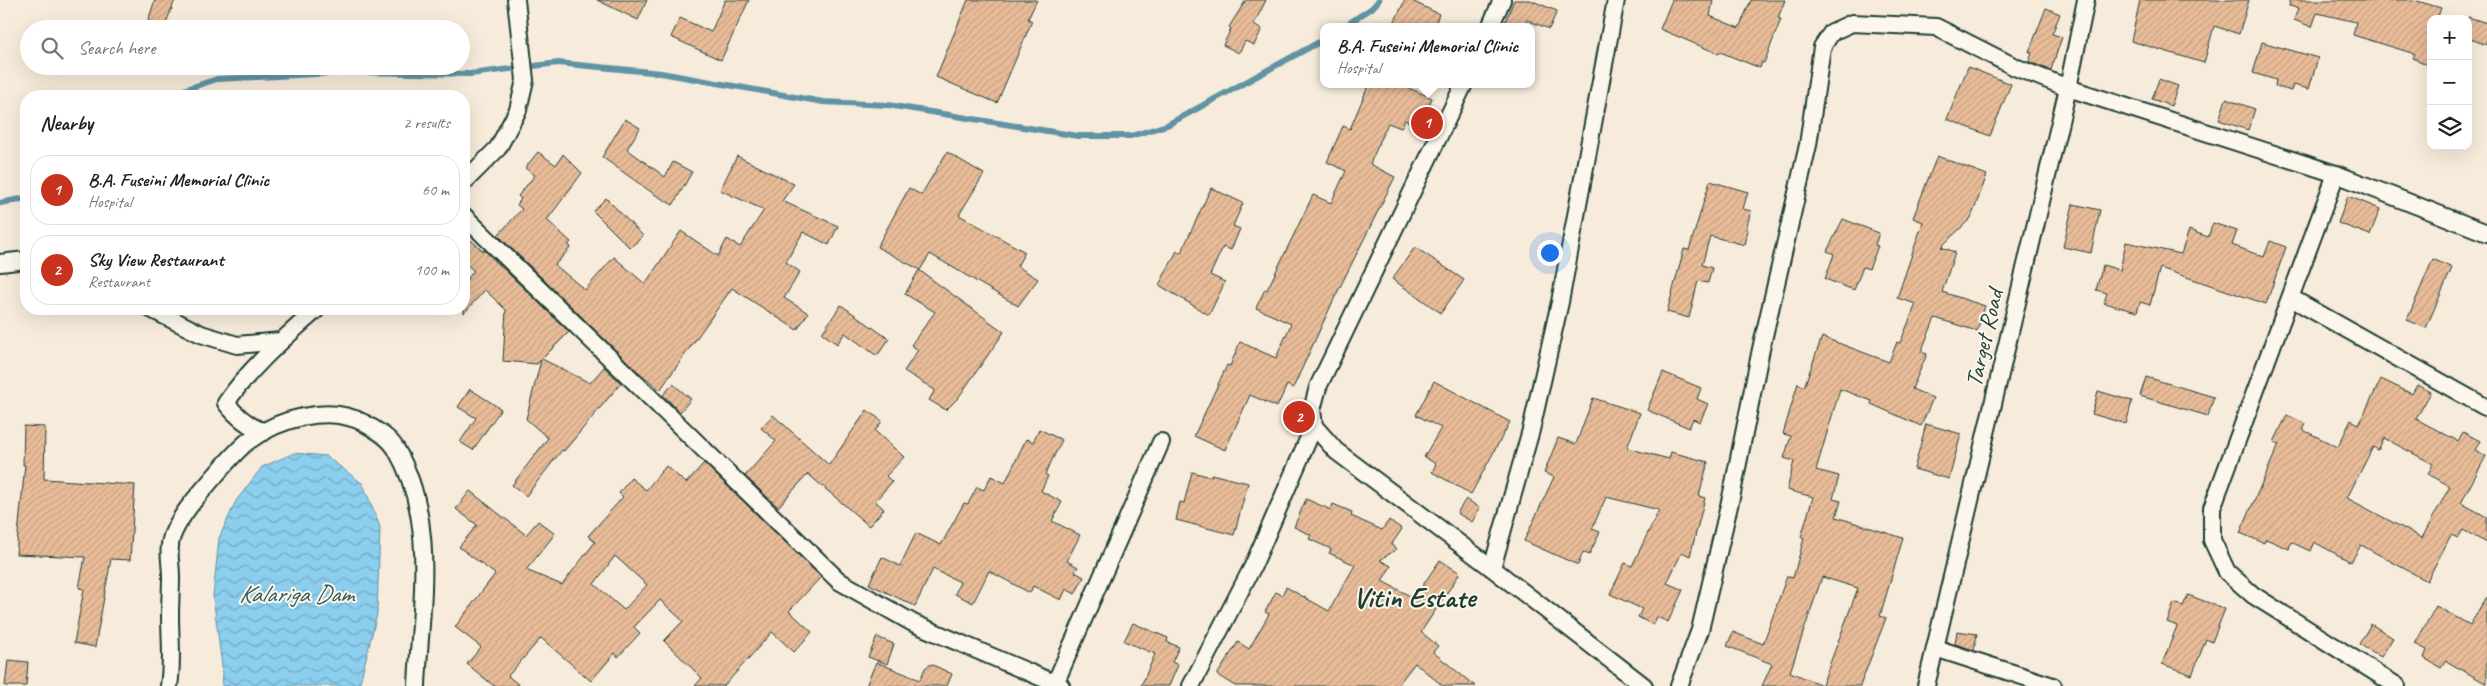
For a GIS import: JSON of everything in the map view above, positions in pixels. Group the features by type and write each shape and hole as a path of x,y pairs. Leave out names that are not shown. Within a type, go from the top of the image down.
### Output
{"street":[{"path":"470,176 498,148 518,110 525,80 516,0"},
{"path":"1492,23 1502,0"},
{"path":"1492,568 1530,430 1560,302 1616,0"},
{"name":"Target Road","path":"1926,686 2068,88 2086,0"},
{"path":"1679,686 1700,630 1732,493 1761,349 1808,145 1822,47 1832,32 1852,23 1936,27 2016,67 2068,88 2336,174 2487,233"},
{"path":"1191,686 1253,566 1314,426 1312,410 1318,387 1462,88"},
{"path":"2336,174 2212,508 2212,540 2227,572 2253,595 2397,686"},
{"path":"470,222 839,581 913,623 1057,685 1161,442"},
{"path":"0,263 20,261"},
{"path":"2291,298 2487,408"},
{"path":"164,315 201,334 238,345 281,341"},
{"path":"264,432 251,427 226,403 281,341 310,315"},
{"path":"169,686 173,662 168,556 172,537 188,506 247,443 264,432 298,418 341,415 358,420 387,438 396,449 410,484 422,533 423,605 419,634 417,686"},
{"path":"1314,426 1336,451 1492,568 1644,686"},
{"path":"1935,648 2054,686"}],"water":[{"name":"Kalariga Dam","path":"294,453 326,456 363,484 380,527 377,614 359,686 222,686 223,674 213,596 219,538 236,501 262,467"}],"building":[{"path":"155,0 175,0 167,20 148,20"},
{"path":"597,0 647,0 638,20"},
{"path":"725,0 749,0 721,60 671,37 680,18 711,32"},
{"path":"968,0 1037,0 1028,19 1032,21 997,103 936,77"},
{"path":"1246,0 1266,0 1254,24 1262,29 1254,45 1245,41 1239,53 1223,45 1231,29 1229,27"},
{"path":"1405,0 1410,0 1439,14 1436,23 1394,23"},
{"path":"1514,0 1530,0 1557,11 1549,29 1527,20 1526,23 1505,23"},
{"path":"1672,0 1713,0 1710,16 1739,28 1751,0 1785,0 1778,18 1781,19 1764,63 1762,62 1760,68 1720,52 1719,54 1660,29"},
{"path":"2140,0 2249,0 2239,34 2214,26 2204,63 2131,41"},
{"path":"2290,0 2414,0 2441,8 2438,15 2427,15 2427,64 2413,58 2415,54 2353,35 2356,22 2317,13 2312,27 2294,20 2298,8 2289,6"},
{"path":"2046,8 2060,14 2052,34 2062,37 2051,70 2029,62 2032,53 2029,52"},
{"path":"2472,18 2487,23 2487,45 2472,39"},
{"path":"2262,42 2318,58 2309,89 2293,85 2291,91 2275,86 2276,80 2253,73"},
{"path":"1968,67 2011,84 1990,136 1947,119"},
{"path":"2159,79 2178,86 2171,106 2152,99"},
{"path":"1367,88 1408,88 1432,98 1420,127 1405,120 1401,128 1388,123 1370,164 1395,177 1334,299 1293,388 1287,385 1277,407 1250,395 1225,450 1194,436 1227,365 1230,366 1240,342 1276,358 1291,324 1256,308 1265,289 1267,290 1313,195 1331,203 1346,171 1327,162 1343,126 1350,129"},
{"path":"2226,99 2255,109 2248,130 2219,120"},
{"path":"625,119 640,128 627,149 665,177 673,162 692,172 673,205 654,194 602,157"},
{"path":"538,152 556,165 563,154 582,173 547,220 571,242 568,245 571,247 555,265 585,290 614,257 645,284 681,231 718,256 727,239 740,247 764,210 720,190 737,156 794,184 782,201 838,226 829,245 803,232 786,262 800,272 784,298 808,313 797,330 732,288 660,390 634,368 498,235 522,209 517,205 521,199 518,196 535,175 525,168"},
{"path":"947,152 984,174 959,215 1025,252 1017,266 1038,279 1018,306 930,254 920,270 877,247 909,188 921,195"},
{"path":"1937,156 1987,175 1971,218 1941,247 1955,252 1942,292 1985,306 1977,331 1935,318 1921,352 1927,354 1912,389 1933,398 1921,426 1871,404 1872,401 1840,389 1816,470 1839,476 1833,499 1841,501 1836,517 1903,538 1880,616 1886,618 1860,686 1762,686 1772,664 1727,646 1733,632 1763,644 1787,576 1793,578 1804,538 1801,537 1813,497 1787,490 1794,461 1784,458 1791,436 1783,434 1798,383 1804,387 1822,337 1889,362 1897,342 1900,343 1916,304 1897,298 1923,222 1913,218","holes":["1822,577 1858,588 1822,685 1790,672"]},
{"path":"1710,181 1748,192 1743,209 1751,211 1746,229 1748,230 1745,245 1710,236 1702,265 1712,268 1708,283 1698,281 1689,318 1667,312 1684,249 1689,250"},
{"path":"1211,188 1243,203 1233,226 1240,229 1231,250 1223,247 1210,275 1225,282 1209,315 1159,285 1177,251 1181,253"},
{"path":"2348,196 2380,209 2370,235 2338,223"},
{"path":"606,198 643,236 630,248 593,211"},
{"path":"2073,204 2100,210 2091,253 2063,247"},
{"path":"1843,219 1879,233 1875,245 1878,246 1869,269 1863,267 1854,290 1825,279 1834,254 1827,251"},
{"path":"2213,223 2237,231 2232,245 2264,257 2270,241 2286,247 2266,304 2160,268 2150,305 2140,302 2137,312 2104,303 2107,293 2096,290 2103,265 2120,270 2126,242 2181,254 2189,230 2208,237"},
{"path":"470,239 484,250 569,332 542,359 590,383 604,367 621,383 564,451 562,450 526,496 512,485 548,438 526,419 541,360 537,364 503,361 506,310 485,290 470,306 470,276 474,271 470,267"},
{"path":"1415,247 1464,280 1441,313 1392,279"},
{"path":"2433,259 2452,268 2426,328 2407,320"},
{"path":"919,270 1004,332 958,398 946,410 929,400 935,390 904,371 918,350 911,345 935,312 905,294"},
{"path":"841,305 889,339 877,356 845,333 837,344 822,333"},
{"path":"1663,372 1701,388 1697,399 1708,404 1700,422 1693,419 1689,428 1647,410"},
{"path":"2146,377 2214,397 2208,416 2140,396"},
{"path":"2381,379 2412,394 2417,385 2431,392 2416,419 2458,441 2463,432 2480,441 2475,450 2486,456 2461,503 2487,517 2487,543 2463,530 2458,538 2451,535 2427,581 2361,545 2351,562 2314,542 2310,551 2291,542 2289,549 2266,539 2264,543 2240,533 2279,444 2274,442 2287,415 2306,424 2303,430 2338,447 2351,420 2359,424","holes":["2384,438 2433,464 2428,474 2450,486 2422,538 2347,498 2373,447 2378,450"]},
{"path":"1434,381 1510,422 1471,494 1432,472 1436,464 1424,457 1441,428 1416,415"},
{"path":"673,384 691,399 680,412 663,395"},
{"path":"470,389 501,409 473,450 460,442 476,418 458,407"},
{"path":"2098,391 2132,401 2126,424 2092,414"},
{"path":"1593,398 1640,413 1627,448 1669,459 1671,452 1708,462 1699,496 1705,498 1690,556 1682,552 1667,583 1683,590 1668,622 1657,617 1653,625 1638,617 1642,609 1610,594 1625,563 1632,566 1659,510 1606,497 1592,529 1600,532 1589,555 1583,552 1578,565 1524,541 1554,477 1544,473 1558,438 1576,444"},
{"path":"867,410 882,421 875,431 904,457 886,476 892,482 875,501 884,509 869,526 808,474 778,507 745,476 776,441 761,428 773,415 829,465"},
{"path":"1926,424 1961,434 1949,479 1914,469"},
{"path":"24,426 45,427 44,479 135,485 130,560 111,559 95,647 74,643 84,589 79,588 85,557 16,554 25,465 23,465"},
{"path":"1039,429 1062,440 1045,474 1048,476 1041,491 1062,502 1052,521 1080,535 1067,561 1078,567 1075,572 1084,577 1075,594 1066,589 1061,600 1033,586 1030,593 989,571 973,603 955,594 960,582 933,569 915,606 869,584 882,557 900,566 916,533 941,545 964,503 968,504 977,487 984,490 991,476 1005,483 1026,439 1033,442"},
{"path":"704,463 821,577 789,611 812,632 794,652 772,632 724,686 695,686 702,678 664,641 683,621 660,600 634,627 640,633 618,657 615,653 591,681 541,638 508,676 520,686 494,686 467,664 481,647 455,627 495,574 459,547 477,525 456,509 470,491 526,535 538,521 555,534 526,570 562,585 595,542 588,536 623,497 619,493 631,478 646,490 666,466 686,483","holes":["615,556 647,585 624,610 594,584"]},
{"path":"1192,472 1211,477 1211,474 1248,483 1234,535 1176,520 1180,502 1184,503"},
{"path":"1306,499 1331,510 1333,504 1352,512 1351,516 1382,530 1389,520 1402,529 1391,545 1397,549 1380,560 1391,566 1382,581 1414,598 1440,560 1460,573 1421,632 1438,646 1433,652 1475,686 1443,686 1415,663 1397,686 1235,686 1217,675 1238,642 1249,649 1269,614 1265,612 1276,592 1282,595 1286,587 1329,611 1355,565 1329,553 1331,549 1309,539 1311,535 1294,527"},
{"path":"1466,499 1480,508 1472,522 1457,513"},
{"path":"2188,595 2225,609 2212,642 2206,639 2192,675 2162,664 2177,626 2167,622 2174,603 2183,606"},
{"path":"2487,597 2487,684 2446,661 2441,668 2424,658 2427,650 2415,644 2436,606 2470,625"},
{"path":"1133,623 1168,638 1167,642 1179,647 1172,662 1178,665 1169,686 1141,686 1155,654 1124,641"},
{"path":"2371,624 2393,638 2381,657 2359,644"},
{"path":"1957,631 1977,634 1974,650 1955,644"},
{"path":"877,637 894,644 887,664 868,657"},
{"path":"8,660 28,662 26,686 5,686"},
{"path":"876,662 920,680 925,668 931,664 952,674 947,686 866,686"}],"waterway":[{"path":"1349,23 1372,8 1379,0"},
{"path":"470,74 558,63 661,73 823,102 888,105 1078,136 1131,136 1167,125 1320,42"},
{"path":"183,90 217,79 295,75"},
{"path":"0,203 20,199"}],"place":[{"name":"B.A. Fuseini Memorial Clinic","path":"1427,123"},
{"name":"Sky View Restaurant","path":"1299,417"}],"district":[{"name":"Vitin Estate","path":"1414,597"}]}
